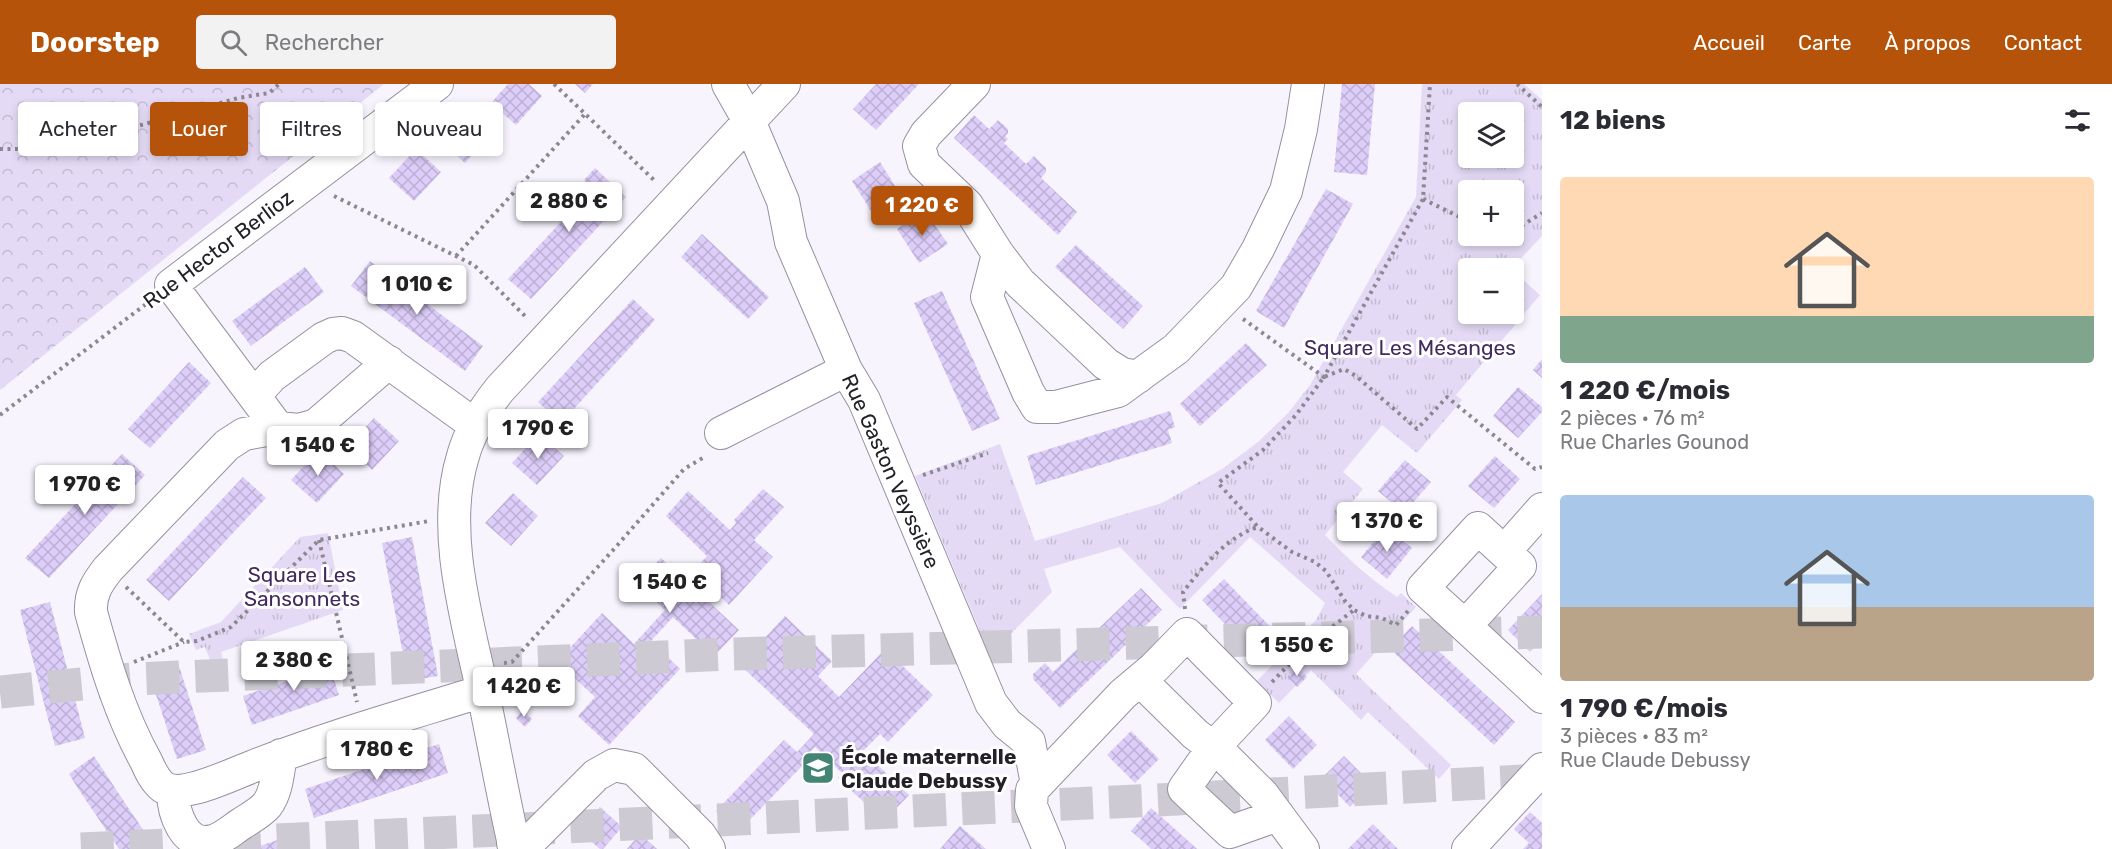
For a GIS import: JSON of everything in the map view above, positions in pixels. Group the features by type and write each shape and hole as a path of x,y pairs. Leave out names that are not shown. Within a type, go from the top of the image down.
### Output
{"street":[{"name":"Rue Hector Berlioz","path":"171,285 437,84"},
{"name":"Rue Gaston Veyssière","path":"728,84 749,122 783,201 791,242 846,370 864,400 991,704 1007,724 1029,742 1037,784 1030,796 1030,806 1049,849"},
{"path":"709,849 700,834 634,769 614,765 596,775 532,839 514,846 453,539 456,484 460,465 475,425 500,389 784,84"},
{"path":"974,84 926,134 919,146 924,164 968,206 998,254 1020,283 1106,364 1122,374 1138,377"},
{"path":"998,254 987,297 1028,392 1037,407 1056,407 1118,391 1176,349 1236,287 1258,249 1286,191 1301,129 1308,84"},
{"path":"171,285 278,428"},
{"path":"254,396 272,376 333,334 342,333 353,337 475,425"},
{"path":"389,362 316,424 299,430 278,428 244,434 226,445 108,569 94,590 90,602 108,672 142,754 159,783 165,789 173,791 194,788 281,755 364,729 480,679"},
{"path":"721,433 846,370"},
{"path":"1504,552 1542,509"},
{"path":"1466,626 1520,566 1478,528 1423,588 1542,697"},
{"path":"1037,784 1123,694 1187,634 1256,703 1213,748 1184,789 1230,832 1278,816"},
{"path":"1140,680 1195,734 1225,757 1263,795 1303,849"},
{"path":"173,791 173,805 177,818 188,835 198,841 211,842 267,805 273,795 281,755"},
{"path":"1468,849 1542,769"}],"path":[{"path":"0,149 16,149 109,134 238,98 269,93 279,84"},
{"path":"554,84 676,202"},
{"path":"1426,590 1396,625 1382,618 1366,616 1354,610 1345,601 1326,571 1315,562 1292,552 1258,527 1218,483 1263,450 1296,416 1324,377 1423,199 1430,84"},
{"path":"1517,84 1542,107"},
{"path":"456,256 585,114"},
{"path":"306,183 474,265 548,338"},
{"path":"1423,199 1458,216"},
{"path":"1524,224 1542,213"},
{"name":"Rue Hector Berlioz","path":"0,415 171,285"},
{"path":"1220,304 1324,377"},
{"path":"1324,377 1344,369 1356,376 1417,429 1447,397 1535,469 1542,466"},
{"path":"480,679 512,662 684,469 722,447 721,433"},
{"path":"916,478 988,453"},
{"path":"108,672 184,642 197,640 231,627 318,540 454,516"},
{"path":"1187,634 1184,592 1214,554 1247,530 1258,527"},
{"path":"318,540 364,729"},
{"path":"108,569 184,642"},
{"path":"1265,689 1307,646 1354,610"}],"green space":[{"path":"0,84 384,84 361,102 260,102 260,156 294,156 0,390"},
{"name":"Square Les Mésanges","path":"1422,84 1524,84 1542,100 1542,236 1521,258 1458,258 1458,324 1516,324 1456,395 1462,400 1417,453 1382,425 1343,472 1363,489 1325,535 1377,583 1397,597 1401,593 1416,607 1356,674 1451,765 1439,779 1368,712 1361,720 1311,670 1279,703 1257,681 1316,620 1325,603 1250,537 1180,609 1120,547 1044,569 1052,592 990,655 915,476 1000,444 1035,541 1162,503 1222,469 1258,442 1288,413 1310,385 1416,197"},
{"name":"Square Les Mésanges","path":"1524,281 1540,295 1524,314"},
{"name":"Square Les Sansonnets","path":"328,533 343,610 221,652 225,667 214,670 205,647 196,650 189,634 221,622 300,537"}],"building":[{"path":"508,84 529,84 542,96 516,125 503,114 503,102 492,102"},
{"path":"575,84 593,84 585,93"},
{"path":"876,84 919,84 876,130 853,109"},
{"path":"1342,84 1375,84 1367,175 1334,172"},
{"path":"974,115 989,129 998,120 1008,129 1005,136 1008,139 1004,143 1026,164 1034,156 1046,168 1041,178 1077,212 1058,235 954,138"},
{"path":"409,156 424,156 441,172 414,201 389,178"},
{"path":"457,156 471,156 465,163"},
{"path":"880,162 902,197 873,214 852,181"},
{"path":"595,168 626,197 531,299 508,279 573,209 564,201 580,184 589,192 592,188 584,180"},
{"path":"1326,189 1353,204 1284,328 1256,311"},
{"path":"925,211 948,244 919,263 897,229"},
{"path":"702,234 769,297 748,319 681,257"},
{"path":"1076,245 1143,306 1123,329 1055,267"},
{"path":"370,261 483,346 465,371 351,286"},
{"path":"305,267 324,292 251,346 232,321"},
{"path":"942,291 1000,419 972,431 914,303"},
{"path":"633,299 655,320 561,423 538,402"},
{"path":"1246,343 1267,365 1200,426 1180,404"},
{"path":"1542,359 1542,378 1533,370"},
{"path":"189,362 211,383 150,448 128,429"},
{"path":"1518,387 1542,407 1542,412 1518,438 1493,416"},
{"path":"1170,411 1175,427 1168,430 1172,443 1036,485 1027,456"},
{"path":"374,418 399,441 372,470 348,446"},
{"path":"539,434 564,456 537,485 512,463"},
{"path":"319,450 344,474 317,503 291,480"},
{"path":"122,454 145,475 49,578 25,558"},
{"path":"1495,456 1520,479 1494,508 1468,486"},
{"path":"1405,460 1431,482 1404,513 1378,491"},
{"path":"243,477 266,498 169,601 146,580"},
{"path":"763,489 784,507 754,540 773,557 729,605 700,578 692,586 739,630 714,656 673,617 651,641 680,669 609,745 578,716 595,697 557,662 602,613 634,644 665,610 637,583 661,558 685,580 707,556 666,516 688,491 730,530 736,523 734,520"},
{"path":"513,493 538,516 511,546 485,523"},
{"path":"1386,527 1412,548 1387,579 1361,557"},
{"path":"412,537 438,676 408,681 382,543"},
{"path":"1224,579 1286,643 1264,665 1202,600"},
{"path":"1141,588 1162,610 1060,708 1033,679 1033,674 1045,663 1053,672"},
{"path":"1542,594 1542,639 1530,652 1508,630"},
{"path":"50,602 85,738 55,746 20,610"},
{"path":"785,616 832,661 818,676 839,697 885,649 933,695 888,742 880,734 863,751 909,795 884,821 838,778 842,773 815,747 804,758 807,761 738,832 716,811 784,740 797,752 814,734 740,665"},
{"path":"1412,626 1515,722 1494,745 1390,649"},
{"path":"324,650 339,695 252,725 243,696 311,673 305,656"},
{"path":"178,663 206,750 177,759 149,673"},
{"path":"1296,667 1307,677 1297,687 1287,677"},
{"path":"523,710 532,719 525,727 516,718"},
{"path":"1289,716 1317,745 1293,769 1265,740"},
{"path":"1131,731 1159,759 1135,783 1107,755"},
{"path":"439,744 448,773 314,818 305,789"},
{"path":"94,756 156,849 119,849 79,790 69,774"},
{"path":"1344,756 1373,785 1350,807 1322,778"},
{"path":"600,807 622,827 603,849 579,831"},
{"path":"1151,808 1197,849 1151,849 1131,831"},
{"path":"1530,812 1542,823 1542,849 1523,849 1529,843 1514,829"},
{"path":"1373,824 1398,849 1348,849"},
{"path":"960,826 986,849 940,849"},
{"path":"298,833 303,849 261,849 260,846"},
{"path":"640,834 657,849 627,849"}],"tunnel":[{"path":"0,692 132,679 732,654 1542,632"},
{"path":"81,849 1542,780"}],"place":[{"name":"École maternelle Claude Debussy","path":"818,768"}]}
